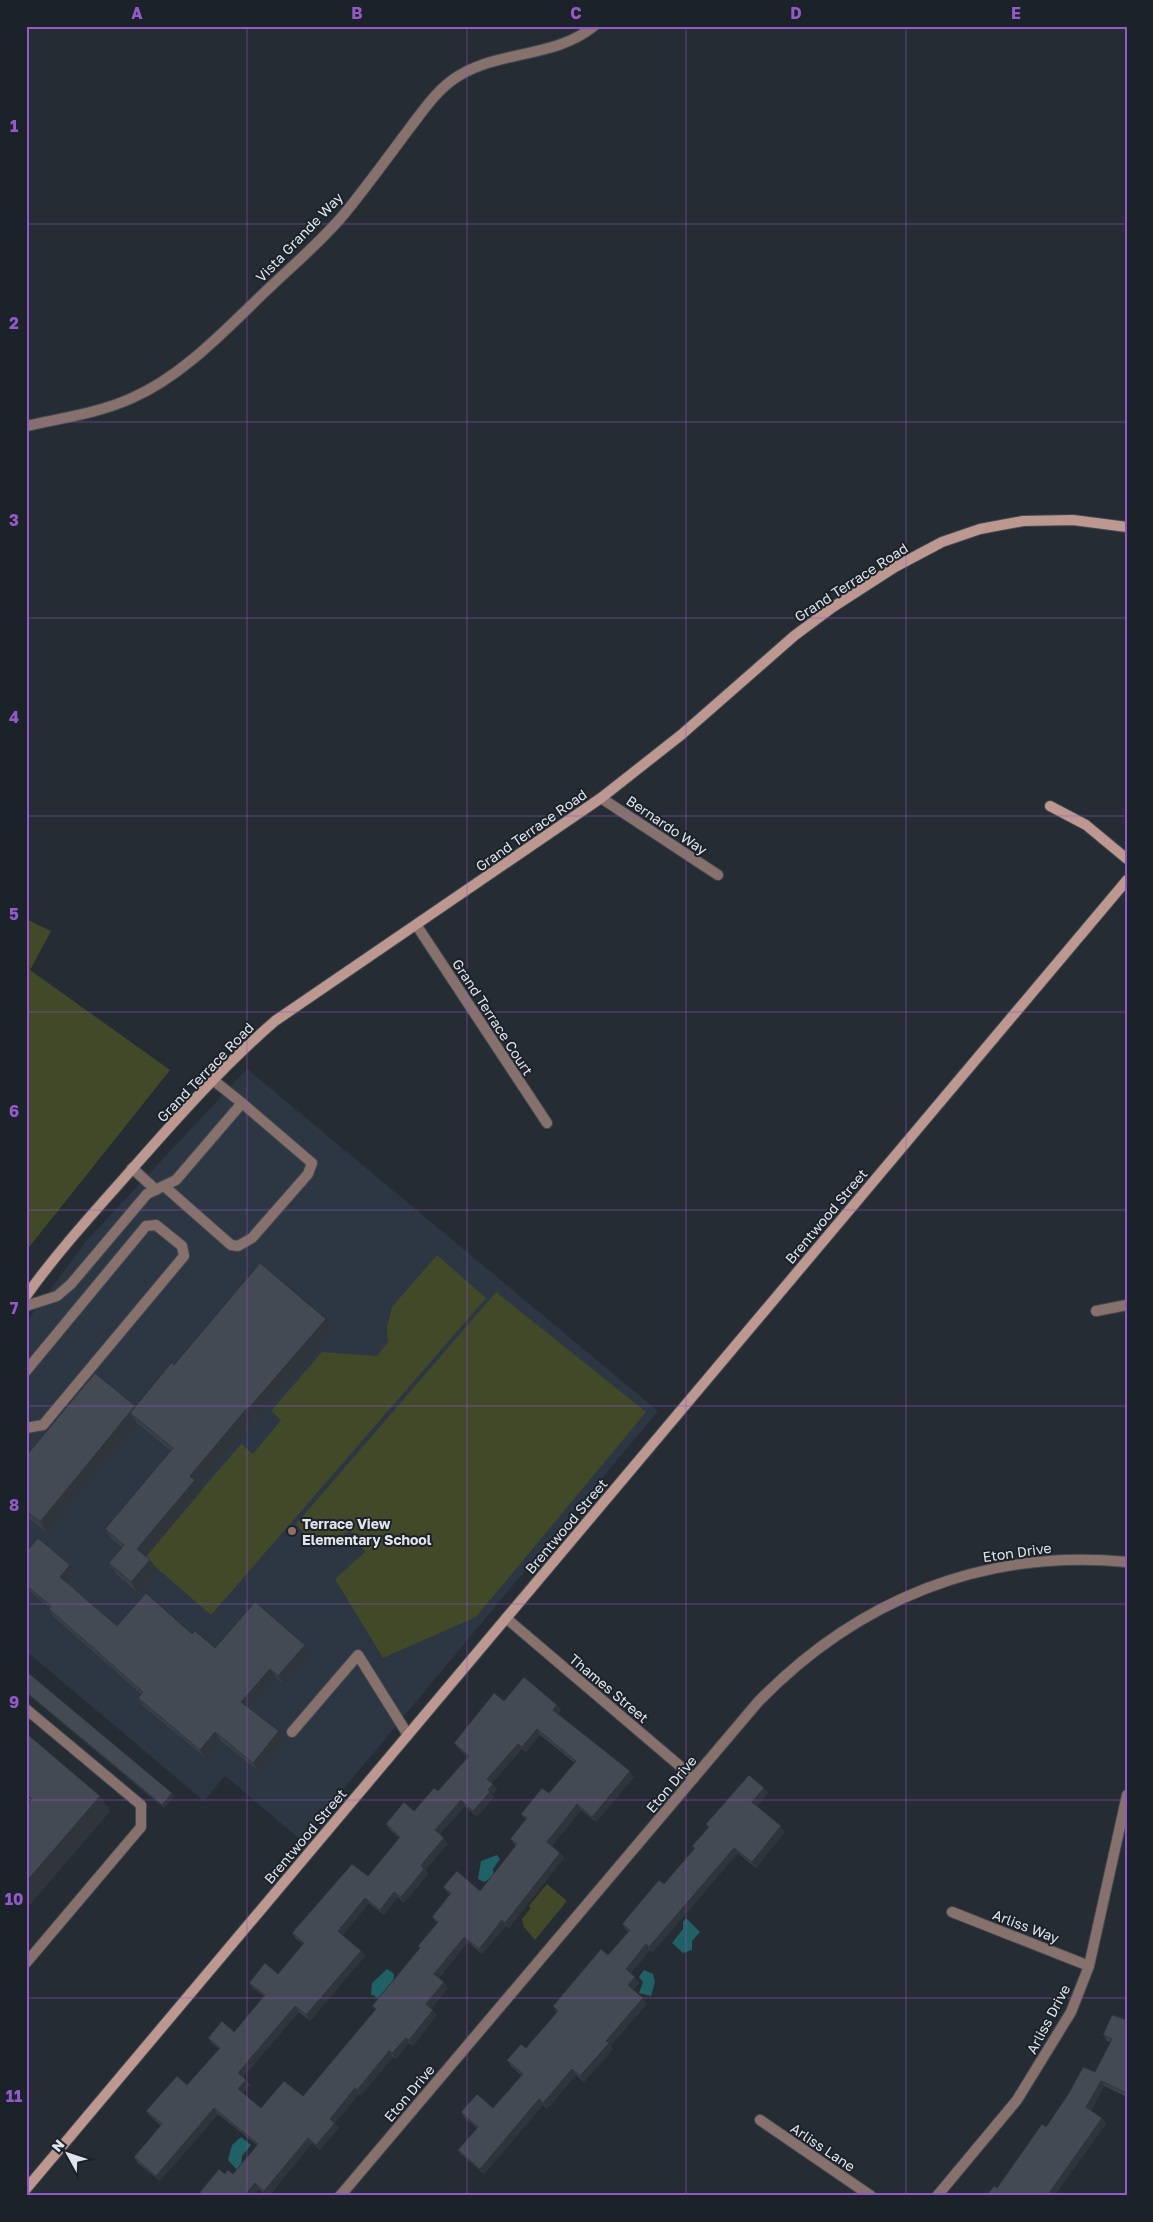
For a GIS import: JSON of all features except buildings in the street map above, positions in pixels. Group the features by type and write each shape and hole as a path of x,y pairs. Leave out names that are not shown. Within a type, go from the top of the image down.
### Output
{"street":[{"name":"Vista Grande Way","path":"26,426 103,409 132,398 164,381 216,338 344,215 432,99 450,82 467,70 554,47 583,36 594,26"},
{"name":"Grand Terrace Road","path":"26,1296 85,1221 132,1168 236,1055 275,1021 417,926 601,798 681,735 802,630 833,607 895,567 942,542 980,529 1023,520 1073,520 1127,527"},
{"name":"Bernardo Way","path":"601,798 718,876"},
{"path":"1050,806 1086,826 1127,860"},
{"name":"Brentwood Street","path":"26,2189 1127,880"},
{"name":"Grand Terrace Court","path":"417,926 547,1123"},
{"path":"132,1168 232,1245 238,1246 252,1238 308,1174 312,1163 213,1080"},
{"path":"26,1306 57,1296 71,1284 148,1194 176,1180 242,1103"},
{"path":"26,1371 146,1226 156,1225 182,1246 184,1256 43,1425 26,1428"},
{"path":"1096,1311 1127,1305"},
{"name":"Eton Drive","path":"340,2196 758,1702 794,1668 842,1631 901,1597 952,1579 998,1566 1056,1560 1102,1559 1127,1562"},
{"name":"Thames Street","path":"506,1618 694,1778"},
{"path":"292,1732 358,1655 408,1734"},
{"path":"26,1709 141,1805 141,1827 26,1963"},
{"name":"Arliss Drive","path":"937,2196 1018,2100 1071,2012 1089,1966 1127,1795"},
{"name":"Arliss Way","path":"952,1912 1089,1966"},
{"name":"Arliss Lane","path":"760,2120 871,2196"}],"shaded area":[{"name":"Terrace View Elementary School","path":"247,1069 658,1411 301,1840 225,1776 204,1801 26,1651 26,1322 88,1239"}],"green space":[{"path":"26,919 51,931 30,970 170,1070 26,1251"},
{"path":"437,1255 486,1298 211,1615 144,1557 241,1444 253,1454 281,1420 271,1411 322,1352 377,1356 388,1342 387,1327 392,1307"},
{"path":"496,1292 646,1412 476,1617 383,1658 335,1579 365,1552 350,1531 327,1544 309,1541 296,1524"},
{"path":"547,1884 567,1901 535,1940 524,1927 522,1919 531,1908 529,1906"}],"water":[{"path":"497,1855 500,1859 493,1869 494,1876 484,1882 478,1879 481,1861"},
{"path":"686,1918 700,1932 692,1941 692,1950 683,1953 672,1943 683,1929 683,1922"},
{"path":"387,1969 394,1974 393,1982 387,1991 378,1998 371,1994 372,1983"},
{"path":"644,1970 653,1974 655,1982 651,1996 639,1993 643,1982 639,1977"},
{"path":"241,2137 251,2145 242,2156 241,2169 238,2171 228,2160 232,2145"}],"place":[{"name":"Terrace View Elementary School","path":"292,1531"}]}
